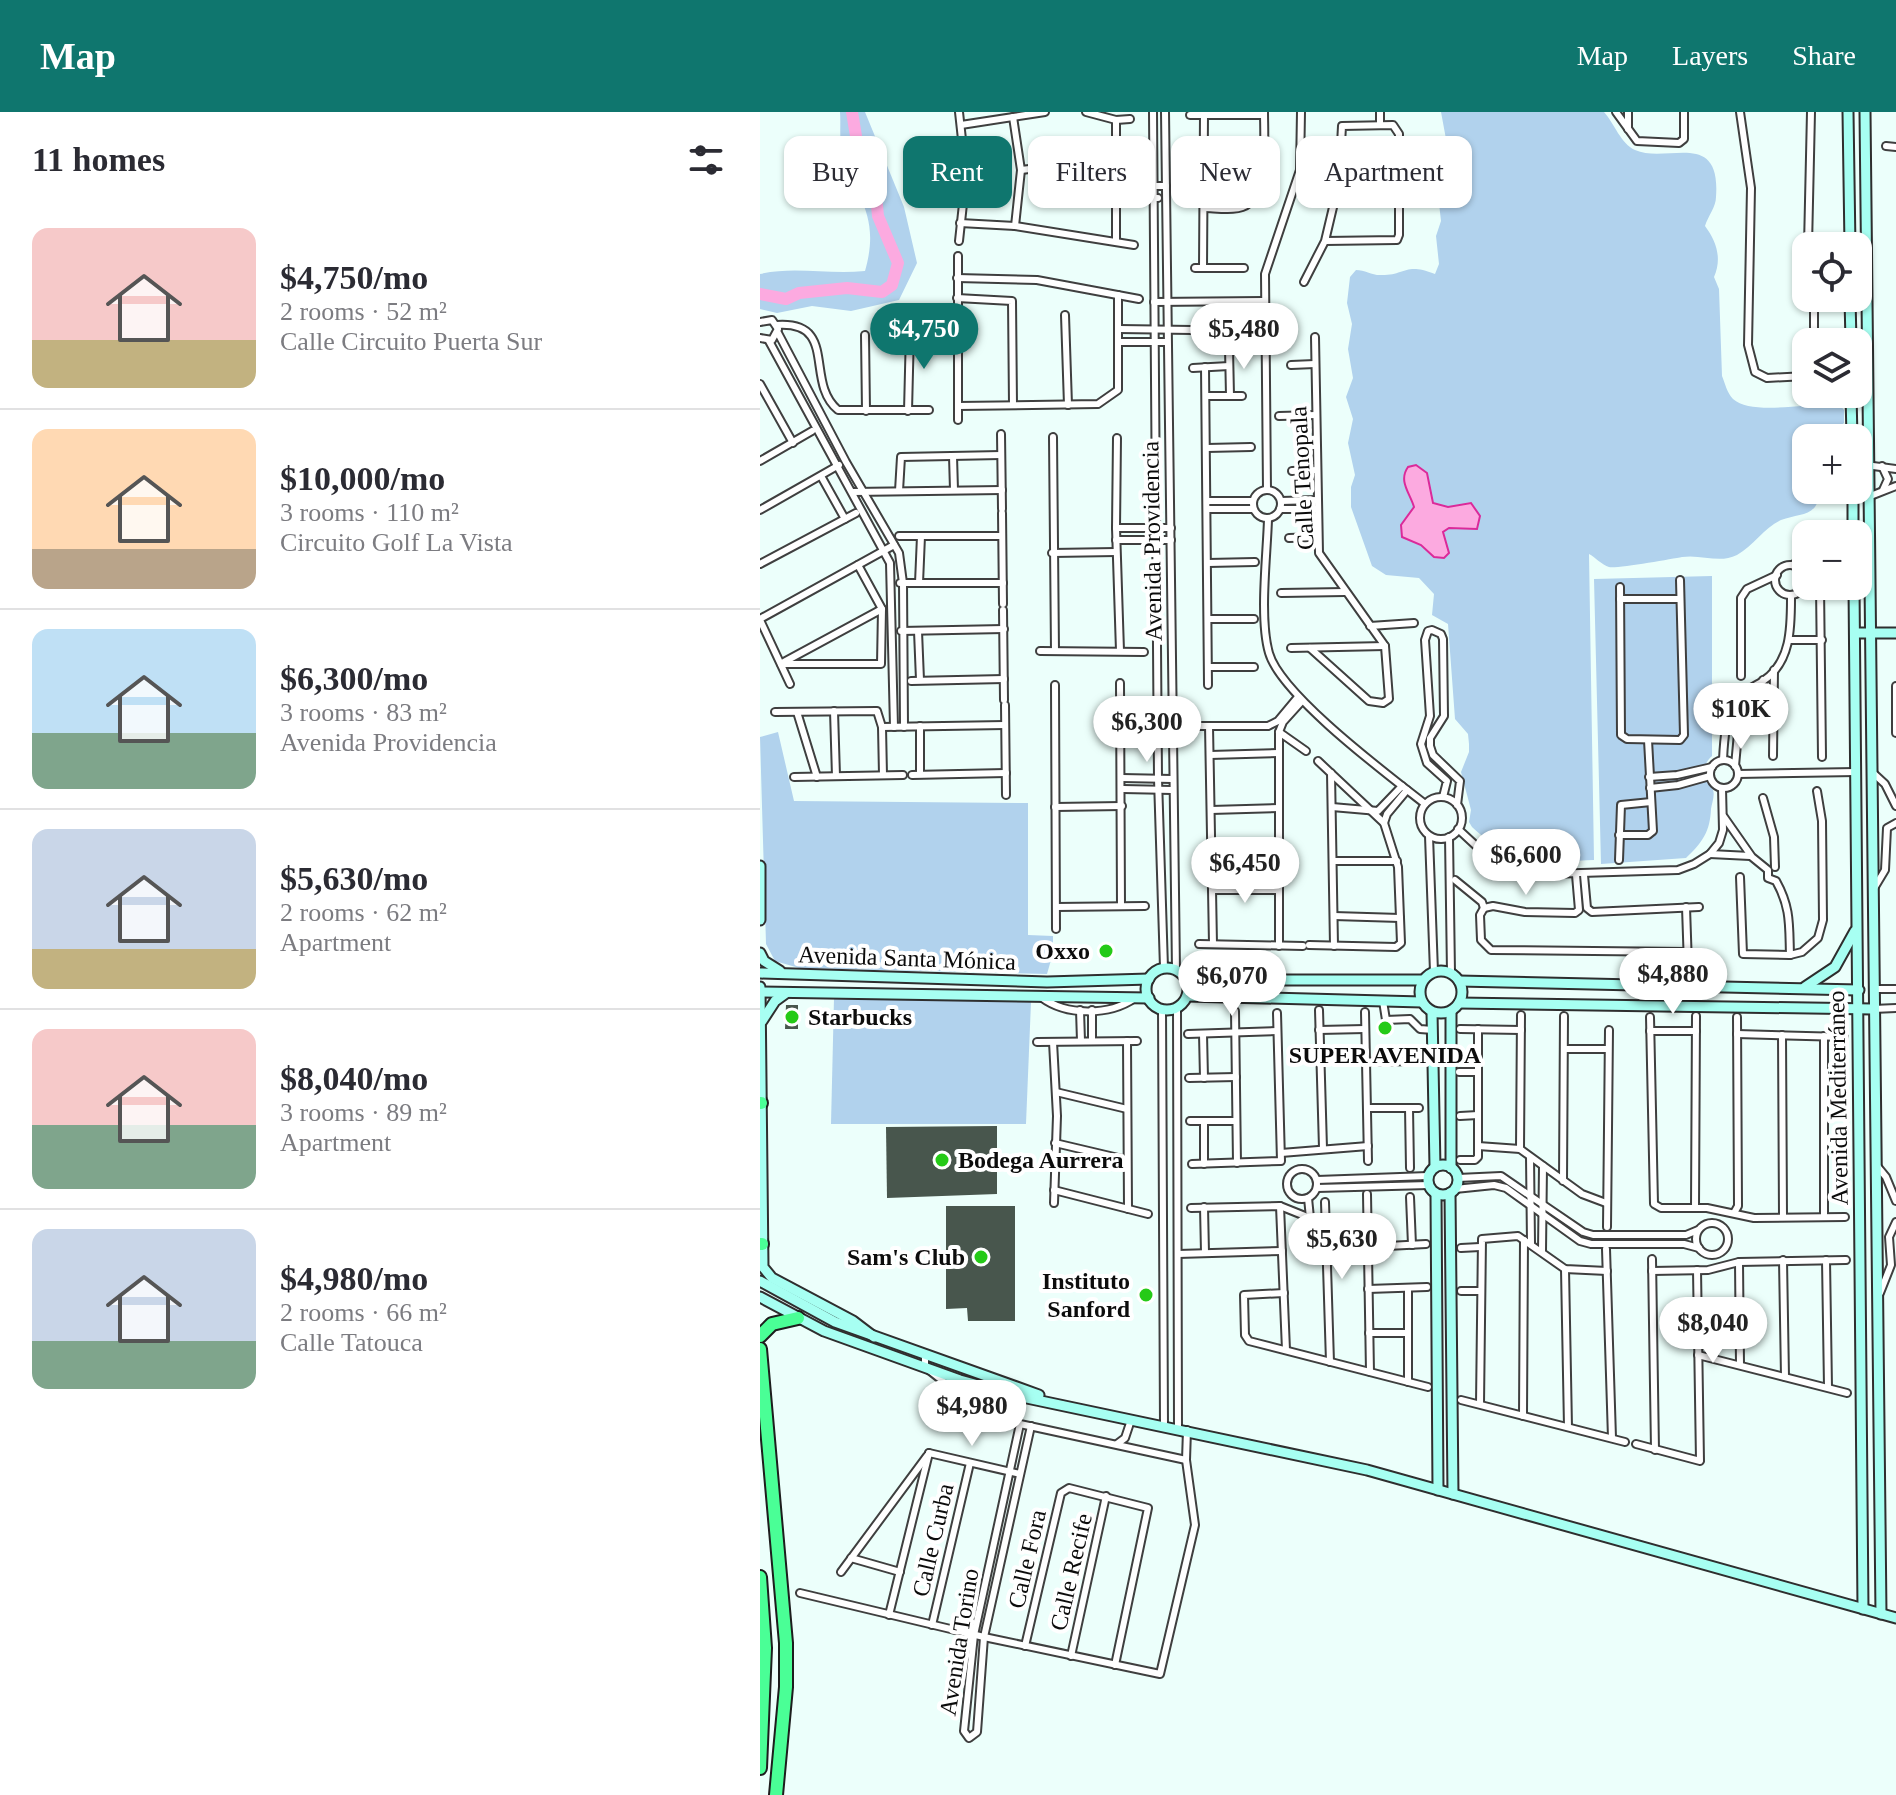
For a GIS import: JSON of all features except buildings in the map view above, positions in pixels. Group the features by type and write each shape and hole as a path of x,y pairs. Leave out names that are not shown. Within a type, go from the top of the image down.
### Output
{"highway":[{"path":"760,1336 772,1324 798,1318"},
{"path":"760,1349 786,1643 786,1687 777,1794"},
{"path":"760,1577 765,1648 760,1768"}],"street":[{"path":"959,112 966,176 959,241"},
{"path":"961,125 1045,112"},
{"path":"1086,112 1116,120 1130,119"},
{"name":"Avenida Providencia","path":"1153,112 1154,136"},
{"name":"Avenida Providencia","path":"1165,112 1176,970"},
{"path":"1267,490 1264,301 1268,259 1300,170 1301,112"},
{"path":"1380,112 1380,125"},
{"path":"1616,112 1642,143 1679,143 1684,139 1684,112"},
{"path":"1628,112 1628,129"},
{"path":"1740,112 1751,188 1750,360 1755,372 1767,378 1792,377"},
{"path":"1808,232 1811,112"},
{"path":"1848,112 1850,232"},
{"name":"Avenida Mediterráneo","path":"1863,424 1865,112"},
{"path":"1190,115 1264,113 1263,136"},
{"path":"1204,115 1204,136"},
{"path":"1013,117 1021,170 1015,226"},
{"path":"1116,120 1116,136"},
{"path":"1304,282 1325,241 1339,182 1340,130 1346,125 1393,125 1399,134 1399,235 1392,242 1325,241"},
{"path":"1886,146 1896,147"},
{"path":"1021,170 1028,169"},
{"path":"1155,186 1166,186"},
{"path":"1155,198 1166,198"},
{"path":"1116,208 1116,241"},
{"name":"Avenida Providencia","path":"1155,208 1158,790 1164,968"},
{"path":"1203,268 1204,208"},
{"path":"960,223 1015,226 1134,245"},
{"path":"958,256 958,420"},
{"path":"1195,268 1244,268"},
{"path":"957,278 1037,280 1139,299"},
{"path":"958,406 1098,404 1118,390 1118,295"},
{"path":"957,298 1012,301 1013,405"},
{"path":"1154,302 1264,301"},
{"path":"1065,315 1068,405"},
{"path":"760,322 768,319 778,329 825,423 894,545 902,568 903,583 904,727"},
{"path":"894,727 892,583 885,550 763,340 778,329 793,324 812,335 817,345 822,390 828,402 838,410 929,410"},
{"path":"1119,329 1265,331"},
{"path":"908,411 910,331"},
{"path":"865,335 866,411"},
{"name":"Calle Tenopala","path":"1310,648 1375,704 1389,699 1391,691 1385,646 1319,553 1315,337"},
{"path":"1119,342 1167,342"},
{"path":"1229,348 1230,396"},
{"path":"1291,365 1315,364"},
{"path":"1193,368 1229,366"},
{"path":"1205,367 1208,685"},
{"path":"760,384 793,443"},
{"path":"1206,396 1242,396"},
{"path":"1279,416 1316,415"},
{"path":"760,461 815,430"},
{"path":"1001,434 1006,795"},
{"path":"1053,437 1055,651"},
{"path":"1117,438 1116,552 1120,651"},
{"path":"1207,448 1251,447"},
{"path":"899,491 899,458 1001,455"},
{"path":"953,456 954,490"},
{"path":"760,510 846,462"},
{"path":"1872,465 1896,469"},
{"path":"1882,466 1888,479 1883,490"},
{"path":"1292,471 1317,470"},
{"path":"821,476 845,519"},
{"path":"1872,494 1896,486"},
{"path":"853,492 1002,490"},
{"path":"1253,505 1258,493 1267,490 1278,496 1280,505"},
{"path":"1317,500 1280,505 1268,519 1265,634 1274,666 1300,699 1425,804"},
{"name":"Avenida Mediterráneo","path":"1868,504 1881,1614"},
{"path":"1207,505 1253,505"},
{"path":"1253,505 1259,516 1268,519"},
{"path":"1280,505 1318,509"},
{"path":"760,564 856,513"},
{"path":"1116,528 1171,528"},
{"path":"899,536 1002,536"},
{"path":"919,583 921,536"},
{"path":"1289,538 1318,537"},
{"path":"1116,540 1171,540"},
{"path":"790,684 760,620 894,545"},
{"path":"1052,553 1116,552"},
{"path":"1208,563 1255,562"},
{"path":"781,664 881,664 882,609 858,565"},
{"path":"1741,676 1743,592 1777,575 1782,568 1791,566 1800,570 1805,583 1800,591 1791,595"},
{"path":"1777,575 1779,589 1791,595"},
{"path":"1620,587 1621,735 1627,739 1680,740 1684,735 1680,580"},
{"path":"892,583 1003,583"},
{"path":"1281,593 1346,592"},
{"path":"1649,777 1712,767 1723,760 1729,715 1745,691 1774,670 1789,640 1791,595"},
{"path":"1620,599 1680,599"},
{"path":"1821,600 1822,757"},
{"name":"Avenida Mediterráneo","path":"1854,600 1863,1609"},
{"path":"781,664 882,609"},
{"path":"1208,619 1254,619"},
{"path":"1370,626 1414,623"},
{"path":"893,631 1004,629"},
{"path":"1432,630 1441,634 1443,639 1444,711 1442,722 1430,738 1430,746 1433,755 1460,781 1457,805 1461,817 1458,829 1449,837 1429,836 1420,817 1425,804 1443,797 1447,787 1440,774 1427,763 1421,744 1430,711 1425,640 1428,631 1432,630"},
{"path":"918,631 920,680"},
{"path":"1855,633 1896,633"},
{"path":"1789,640 1822,640"},
{"path":"1291,648 1385,646"},
{"path":"1040,651 1144,652"},
{"path":"1208,667 1254,667"},
{"path":"1773,756 1774,670"},
{"path":"911,681 1004,679"},
{"path":"1712,767 1710,776 1713,783 1722,788 1733,784 1738,774 1735,766 1739,722 1763,680"},
{"path":"1120,683 1123,789 1121,906"},
{"path":"1055,685 1056,929"},
{"path":"1896,686 1896,733"},
{"path":"1188,726 1268,726 1278,721 1300,699"},
{"path":"1279,946 1279,732 1300,699"},
{"path":"834,711 836,776"},
{"path":"775,712 877,711 882,727 883,775"},
{"path":"1430,711 1444,711"},
{"path":"797,712 817,777"},
{"path":"882,727 1005,725"},
{"path":"920,726 916,774 1006,773"},
{"path":"1209,726 1213,944"},
{"path":"1279,732 1306,751"},
{"path":"1619,835 1651,834 1648,740"},
{"path":"1210,755 1278,753"},
{"path":"1723,760 1735,766"},
{"path":"1199,944 1399,946 1397,861 1384,823 1318,761"},
{"path":"1440,774 1445,767"},
{"path":"1331,772 1334,946"},
{"path":"1738,774 1856,772"},
{"path":"1872,772 1885,784 1896,806"},
{"path":"1683,773 1686,783"},
{"path":"794,777 903,775"},
{"path":"1650,788 1710,776"},
{"path":"1122,778 1172,779"},
{"path":"1332,807 1380,810 1405,788"},
{"path":"1384,823 1405,788"},
{"path":"1458,829 1500,868 1512,875 1678,870 1710,854 1719,843 1724,817 1722,788"},
{"path":"1123,789 1172,790"},
{"path":"1740,877 1743,954 1790,955 1810,946 1821,931 1822,826 1817,791"},
{"path":"1443,797 1457,805"},
{"path":"1763,798 1774,837 1768,878 1776,881 1789,906 1790,955"},
{"path":"1619,860 1621,805 1651,802"},
{"path":"1055,807 1122,806"},
{"path":"1211,810 1279,808"},
{"path":"1724,817 1752,857 1781,872 1776,881"},
{"name":"Avenida Mediterráneo","path":"1873,890 1885,870 1887,828 1896,823"},
{"path":"1429,836 1434,972"},
{"path":"1449,837 1451,973"},
{"path":"1710,854 1752,857"},
{"path":"1333,861 1397,861"},
{"path":"1212,866 1279,864"},
{"path":"760,866 760,920"},
{"path":"1580,875 1587,908 1592,912 1699,907"},
{"path":"1580,875 1579,910 1575,913 1525,912 1493,906 1484,908 1480,915 1481,940 1491,950 1687,952"},
{"path":"1455,880 1482,902 1484,908"},
{"path":"1212,890 1279,890"},
{"path":"1056,907 1145,906"},
{"path":"1686,907 1688,966"},
{"path":"1334,916 1400,918"},
{"path":"1803,989 1835,967 1845,955 1857,928"},
{"path":"760,953 764,961 787,974"},
{"path":"1177,1008 1162,1009 1149,998 1149,979 1164,968 1176,970 1187,980 1423,980"},
{"path":"1428,1181 1435,1167 1433,1030 1432,1012 1422,1002 1420,987 1423,980 1434,972 1451,973 1459,981 1462,993 1459,1003 1451,1011 1432,1012"},
{"name":"Avenida Santa Mónica","path":"760,973 1047,982 1149,979"},
{"path":"883,994 884,977"},
{"path":"800,1593 974,1635 1160,1674 1195,1525 1183,1429 1178,1254 1177,1008 1187,996 1187,980"},
{"path":"1459,981 1896,989"},
{"path":"1667,985 1667,1005"},
{"path":"760,990 761,1244 766,1273 853,1321 874,1337"},
{"name":"Avenida Santa Mónica","path":"760,990 1149,998"},
{"path":"760,1024 768,1009 787,992"},
{"path":"1187,996 1422,1002"},
{"path":"1041,997 1061,1009 1080,1010 1116,1009 1136,998"},
{"path":"1383,1001 1386,1020 1410,1019 1420,1029 1433,1030"},
{"path":"1459,1003 1896,1008"},
{"path":"1162,1009 1164,1425"},
{"path":"1080,1010 1081,1041"},
{"path":"1092,1010 1092,1041"},
{"path":"1319,1010 1323,1148"},
{"path":"1235,1011 1237,1163"},
{"path":"1451,1011 1451,1168"},
{"path":"1365,1012 1368,1161"},
{"path":"1192,1164 1281,1161 1277,1013"},
{"path":"1520,1149 1521,1015"},
{"path":"1563,1181 1564,1016"},
{"path":"1695,1208 1696,1016"},
{"path":"1650,1017 1652,1201 1661,1208 1707,1208 1754,1218 1845,1217"},
{"path":"1734,1213 1738,1206 1737,1017"},
{"path":"1319,1030 1365,1029"},
{"path":"1460,1029 1521,1030"},
{"path":"1460,1160 1477,1159 1478,1029"},
{"path":"1607,1227 1609,1030"},
{"path":"1188,1034 1277,1031"},
{"path":"1650,1031 1696,1031"},
{"path":"1203,1034 1204,1078"},
{"path":"1737,1034 1844,1037"},
{"path":"1782,1035 1783,1217"},
{"path":"1824,1036 1824,1217"},
{"path":"1127,1041 1128,1209"},
{"path":"1037,1042 1137,1041"},
{"path":"1053,1042 1056,1092 1054,1203"},
{"path":"1564,1049 1608,1049"},
{"path":"1366,1062 1416,1061"},
{"path":"1459,1072 1477,1072"},
{"path":"1189,1078 1236,1077"},
{"path":"1056,1092 1127,1109"},
{"path":"1367,1108 1419,1108"},
{"path":"1409,1108 1410,1168"},
{"path":"1460,1116 1478,1115"},
{"path":"1190,1121 1236,1121"},
{"path":"1204,1121 1204,1164"},
{"path":"1055,1143 1127,1160"},
{"path":"1281,1153 1368,1146"},
{"path":"1478,1146 1520,1149 1592,1200 1606,1203"},
{"path":"1295,1153 1296,1170 1288,1180 1289,1192 1296,1197 1308,1198"},
{"path":"1307,1153 1308,1170 1317,1184"},
{"path":"1523,1416 1530,1157"},
{"name":"Avenida Mediterráneo","path":"1875,1163 1886,1177 1896,1201"},
{"path":"1435,1167 1445,1165 1458,1178"},
{"path":"1542,1251 1543,1166"},
{"path":"1296,1170 1308,1170"},
{"path":"1458,1178 1501,1176 1583,1232 1593,1235 1686,1235 1714,1223 1723,1227"},
{"path":"1453,1494 1452,1191 1458,1178"},
{"path":"1317,1184 1428,1181"},
{"path":"1428,1181 1436,1194 1438,1490"},
{"path":"1310,1218 1308,1198 1317,1184"},
{"path":"1436,1194 1494,1185 1529,1202 1580,1241 1591,1244 1684,1244 1699,1248 1707,1255 1708,1270"},
{"path":"1054,1190 1148,1214"},
{"path":"1367,1194 1370,1372"},
{"path":"1412,1245 1411,1201 1423,1205"},
{"path":"1325,1202 1330,1362"},
{"path":"1191,1208 1280,1206 1310,1218 1367,1219"},
{"path":"1280,1206 1286,1350"},
{"path":"1204,1207 1205,1253"},
{"path":"1699,1248 1707,1208"},
{"path":"1707,1255 1717,1254 1728,1242 1722,1211"},
{"name":"Avenida Mediterráneo","path":"1877,1300 1891,1265 1889,1237 1896,1222"},
{"path":"1480,1404 1482,1239 1487,1236 1518,1236 1565,1269 1607,1271"},
{"path":"1368,1247 1426,1244"},
{"path":"1461,1248 1480,1247"},
{"path":"1606,1249 1612,1438"},
{"path":"1178,1254 1282,1251"},
{"path":"1717,1254 1719,1269"},
{"path":"1652,1259 1655,1450"},
{"path":"1783,1260 1785,1377"},
{"path":"1826,1260 1828,1387"},
{"path":"1652,1271 1719,1269 1739,1262 1846,1260"},
{"path":"1739,1262 1740,1365"},
{"path":"1565,1269 1568,1427"},
{"path":"1636,1444 1700,1461 1697,1270"},
{"path":"760,1281 803,1306 874,1337 1053,1401"},
{"path":"1368,1289 1427,1287"},
{"path":"1408,1288 1408,1382"},
{"path":"1461,1291 1480,1291"},
{"path":"1284,1293 1246,1294 1243,1298 1246,1338 1428,1387"},
{"path":"760,1297 824,1331 1022,1397 1053,1401 1324,1460 1896,1618"},
{"path":"1369,1333 1408,1333"},
{"path":"925,1355 925,1367"},
{"path":"1698,1355 1847,1393"},
{"path":"925,1367 975,1406 1020,1424 1186,1460"},
{"path":"1461,1400 1625,1442"},
{"path":"1117,1444 1125,1438 1132,1419"},
{"name":"Avenida Torino","path":"1020,1424 974,1635 964,1731 967,1737 973,1738 977,1732 984,1637 1031,1426"},
{"path":"1861,1432 1878,1432"},
{"path":"929,1453 1020,1474"},
{"path":"841,1572 929,1453"},
{"path":"889,1615 929,1453"},
{"name":"Calle Curba","path":"932,1625 970,1463"},
{"name":"Calle Fora","path":"1025,1646 1061,1493 1069,1488 1145,1505 1148,1513 1115,1665"},
{"name":"Calle Recife","path":"1071,1656 1106,1496"},
{"path":"851,1558 900,1572"},
{"path":"973,1738 973,1747"}],"shaded area":[{"path":"840,112 865,112 875,136 841,136"},
{"path":"1441,112 1604,112 1622,138 1635,150 1701,155 1710,163 1715,176 1716,201 1705,226 1717,251 1718,264 1714,277 1719,289 1722,376 1729,394 1742,404 1754,407 1844,410 1842,424 1792,424 1792,504 1816,505 1808,512 1775,523 1737,555 1724,559 1682,557 1613,567 1606,566 1589,554 1594,860 1541,862 1516,858 1472,827 1461,772 1469,752 1468,734 1455,719 1448,624 1432,615 1434,594 1419,578 1386,575 1372,566 1351,507 1351,487 1355,475 1348,443 1353,419 1346,397 1353,378 1348,349 1352,324 1347,303 1350,277 1356,270 1379,275 1417,269 1435,274 1439,264 1436,236 1441,221 1440,208 1472,208 1472,136 1445,136"},
{"path":"887,166 904,208 917,263 899,300 851,311 812,306 777,313 760,309 760,274 865,271 869,252 865,208 887,208"},
{"path":"1416,465 1427,473 1433,503 1448,507 1471,503 1480,516 1477,529 1449,528 1443,532 1449,553 1444,558 1434,557 1421,545 1402,537 1401,525 1414,507 1404,477 1408,467"},
{"path":"1712,576 1712,756 1705,769 1714,794 1707,830 1686,858 1601,864 1594,579"},
{"path":"778,732 794,801 1028,803 1028,935 1053,936 1053,953 1047,974 799,968 775,961 766,944 760,737"},
{"path":"834,998 1031,1002 1026,1124 831,1124"}],"waterway":[{"path":"760,294 786,299 799,293 847,288 882,292 892,285 898,263 878,216 873,164 857,142 852,112"}],"place":[{"name":"Oxxo","path":"1106,951"},
{"name":"Starbucks","path":"792,1017"},
{"name":"SUPER AVENIDA","path":"1385,1028"},
{"name":"Bodega Aurrera","path":"942,1160"},
{"name":"Sam's Club","path":"981,1257"},
{"name":"Instituto Sanford","path":"1146,1295"}]}
